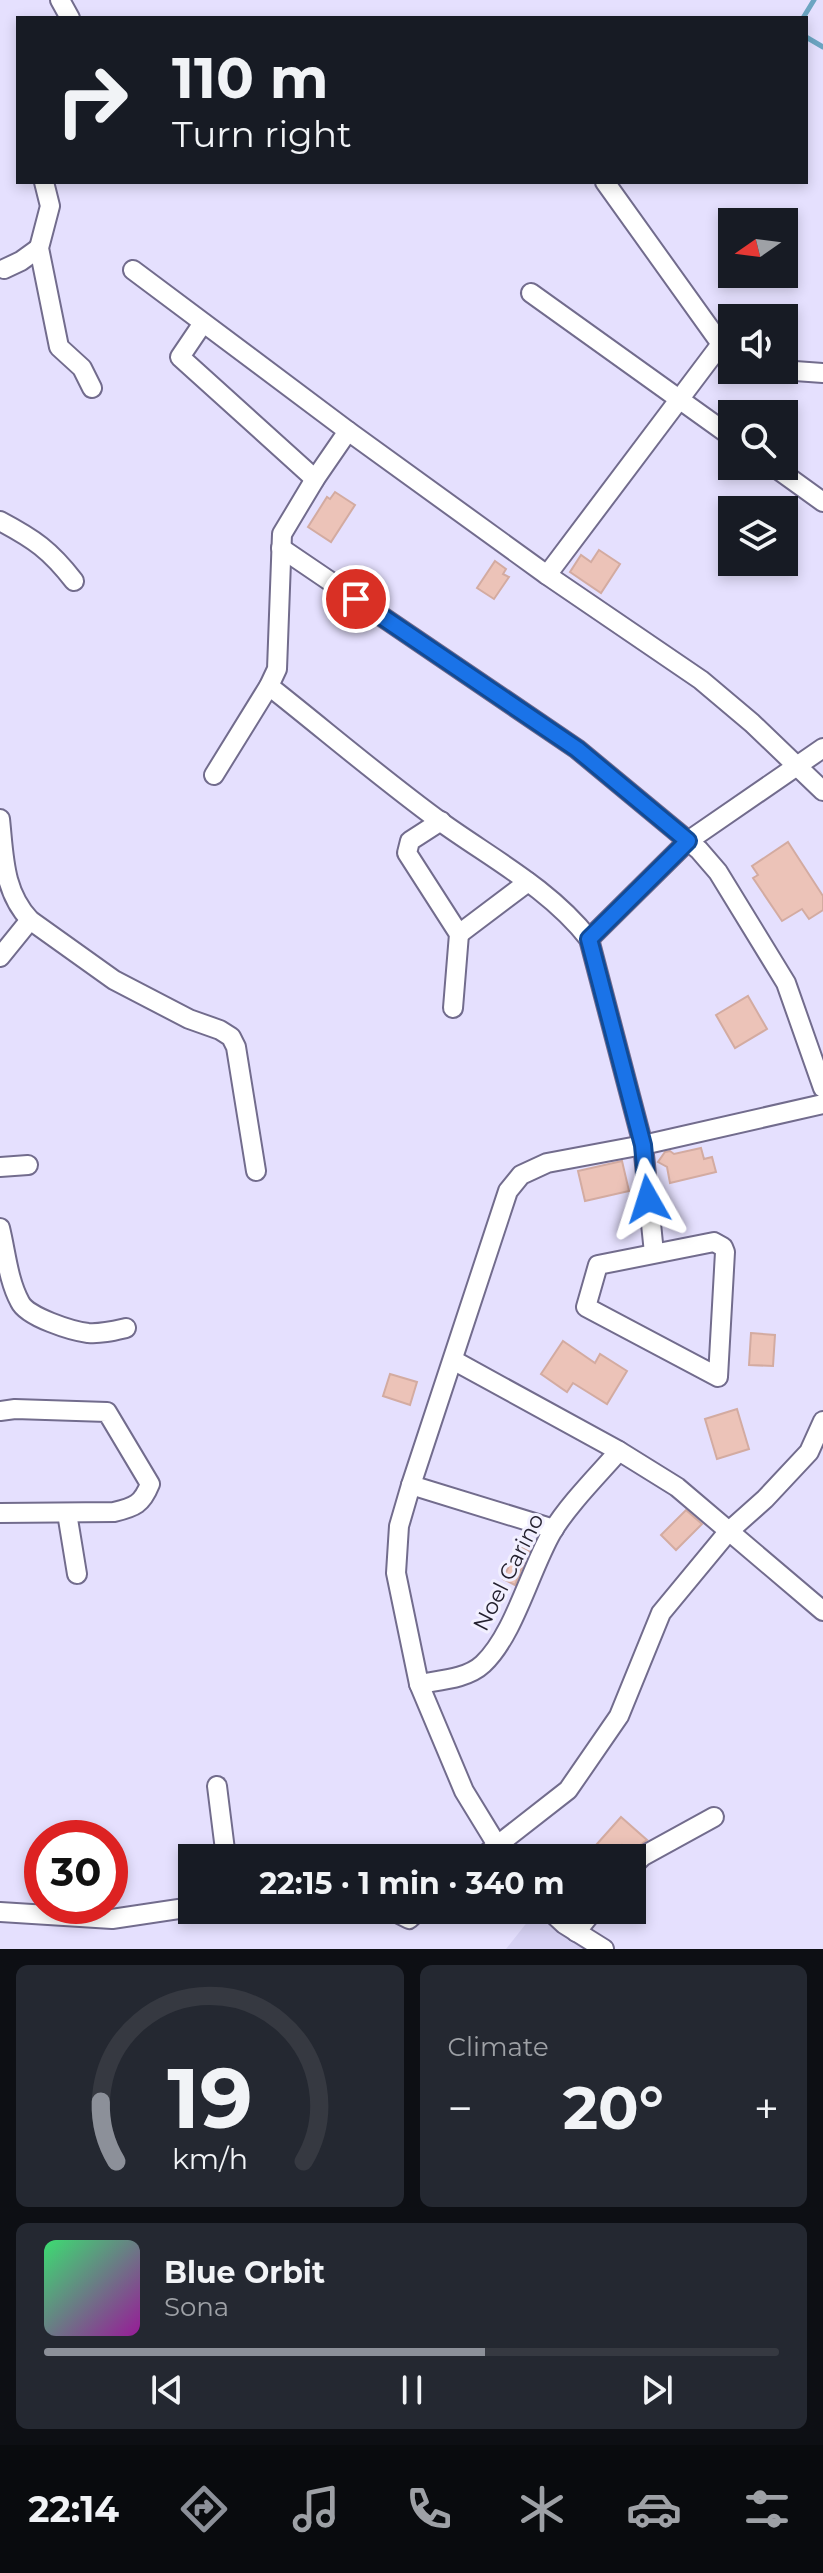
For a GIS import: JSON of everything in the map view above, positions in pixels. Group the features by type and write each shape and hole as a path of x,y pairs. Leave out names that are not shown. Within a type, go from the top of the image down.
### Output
{"street":[{"path":"44,184 50,206 39,248 59,347 82,368 92,388"},
{"path":"606,184 718,339"},
{"path":"4,269 39,248"},
{"path":"133,270 547,575 701,680 752,723 823,791"},
{"path":"531,293 718,427"},
{"path":"203,323 180,357 315,479"},
{"path":"547,575 679,399 718,358"},
{"path":"798,371 823,373"},
{"path":"214,775 277,669 282,534 348,431"},
{"path":"792,480 823,502"},
{"path":"0,521 32,538 56,557 74,581"},
{"path":"281,548 577,749 688,841 718,872 786,983 823,1088"},
{"path":"269,686 441,821 528,882 578,925 589,939 643,1145 654,1253"},
{"path":"589,939 688,841 823,748"},
{"path":"0,819 7,881 20,910 30,920 114,980 231,1037 236,1047 256,1171"},
{"path":"441,821 410,841 407,853 459,934 453,1008"},
{"path":"459,934 528,882"},
{"path":"0,957 30,920"},
{"path":"490,1844 419,1684 396,1573 399,1526 411,1485 508,1191 521,1175 547,1163 643,1145 823,1104"},
{"path":"0,1167 28,1165"},
{"path":"0,1228 10,1274 20,1304 26,1311 70,1329 89,1333 107,1333 126,1328"},
{"path":"714,1242 723,1247 718,1377 586,1307 598,1265 654,1253 714,1242"},
{"path":"453,1360 619,1451 677,1487 823,1611"},
{"path":"0,1411 107,1412 150,1484 144,1499 114,1512 0,1513"},
{"path":"506,1844 568,1790 619,1716 661,1613 728,1532 765,1499 809,1452 823,1421"},
{"name":"Noel Carino","path":"419,1684 462,1676 482,1665 499,1645 554,1529 619,1451"},
{"path":"411,1485 554,1529"},
{"path":"67,1513 77,1574"},
{"path":"217,1786 224,1844"},
{"path":"646,1854 714,1817"},
{"path":"0,1912 112,1919 178,1909"},
{"path":"564,1924 604,1949"},
{"path":"576,1932 583,1924"}],"shaded area":[{"path":"526,1924 554,1924 586,1948 585,1949 506,1949"}],"building":[{"path":"335,492 355,505 331,542 308,527 327,497 330,499"},
{"path":"599,550 620,564 601,593 570,572 581,555 591,562"},
{"path":"495,561 506,569 503,574 509,577 494,599 477,588"},
{"path":"788,842 823,896 823,910 809,919 802,909 782,921 753,878 758,875 752,866"},
{"path":"748,996 767,1029 735,1048 716,1015"},
{"path":"701,1148 704,1159 712,1157 716,1172 670,1183 667,1167 658,1162 665,1152 674,1154"},
{"path":"622,1161 629,1191 585,1201 578,1171"},
{"path":"751,1333 775,1335 773,1366 749,1365"},
{"path":"563,1341 595,1363 600,1354 627,1371 607,1404 573,1383 567,1392 541,1374"},
{"path":"390,1374 417,1382 410,1405 383,1396"},
{"path":"737,1409 749,1449 717,1459 705,1419"},
{"path":"686,1510 702,1524 676,1550 661,1535"},
{"path":"518,1546 529,1551 515,1585 503,1579"},
{"path":"621,1817 647,1840 641,1844 597,1844"}],"waterway":[{"path":"804,16 814,0"},
{"path":"808,38 823,47"}],"route":[{"path":"356,599 577,749 688,841 589,939 643,1145 648,1199"}]}
